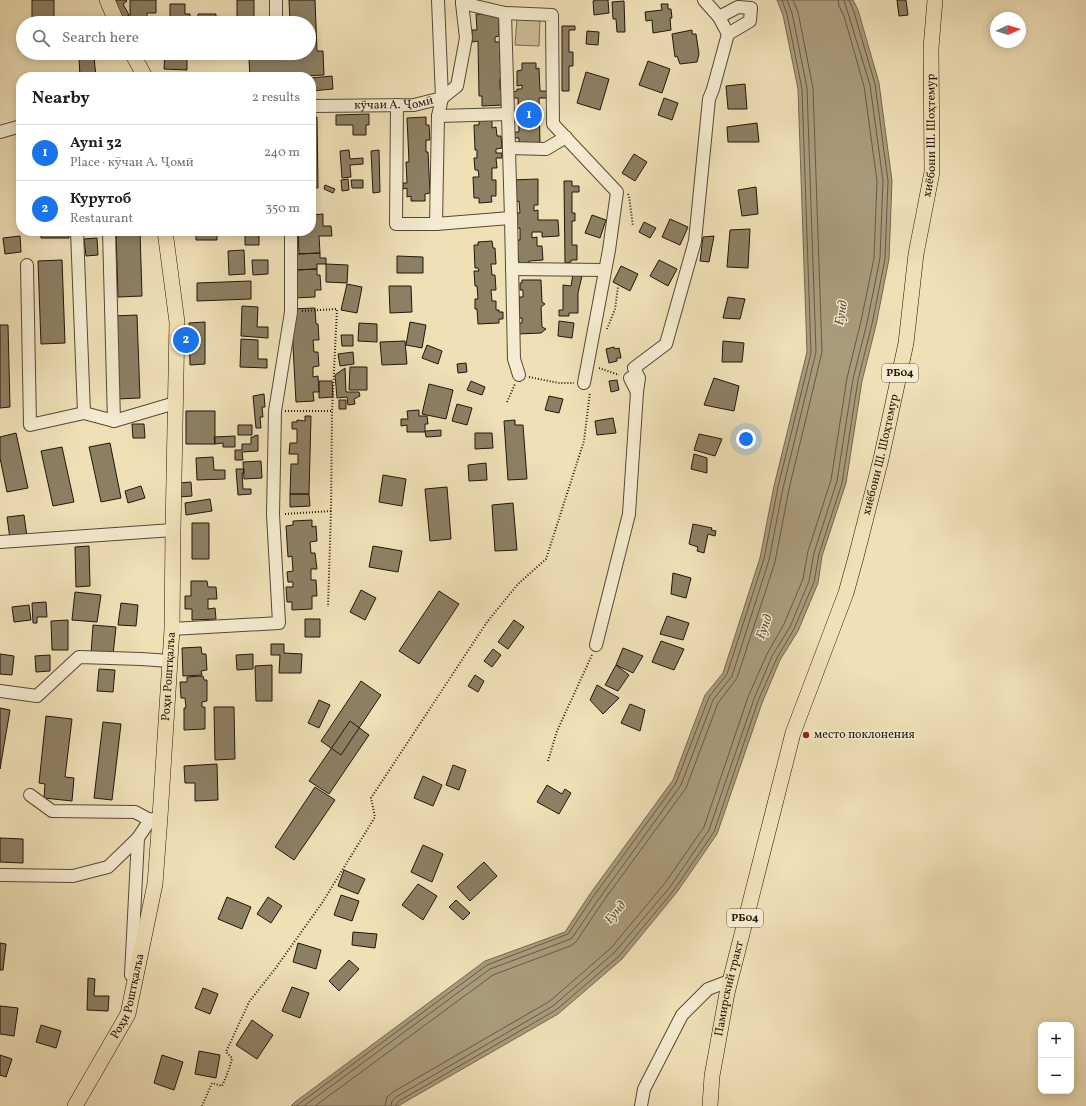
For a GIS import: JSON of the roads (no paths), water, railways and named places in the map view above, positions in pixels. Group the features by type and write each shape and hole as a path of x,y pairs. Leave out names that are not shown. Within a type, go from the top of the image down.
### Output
{"main road":[{"path":"107,0 114,16"},
{"name":"хиёбони Ш. Шоҳтемур","path":"793,733 848,586 881,459 906,343 916,254 932,172 931,48 935,0"},
{"path":"136,60 142,72"},
{"name":"Роҳи Роштқалъа","path":"75,1106 128,1014 155,884 155,819 172,629 177,322 167,236"},
{"name":"Памирский тракт","path":"710,1106 712,1076 729,981 793,733"}],"street":[{"path":"276,0 276,16"},
{"path":"436,224 438,116 442,98 438,0"},
{"path":"704,0 718,17 728,34"},
{"path":"462,1 505,13 552,15 553,124 617,192 587,387"},
{"name":"кӯчаи А. Ҷомӣ","path":"316,106 414,105 442,98 457,86 466,38 462,1"},
{"path":"596,645 629,514 636,392 639,378 634,368 666,344 695,240 709,99 728,34 750,21 751,8 738,7 718,17"},
{"path":"505,13 514,359 519,375"},
{"path":"396,105 396,224 436,224 511,218"},
{"path":"438,116 508,114"},
{"path":"0,132 16,127"},
{"path":"509,148 546,149 566,138"},
{"path":"77,236 84,413"},
{"path":"109,236 114,422"},
{"path":"172,629 279,623 273,514 274,410 291,312 291,236"},
{"path":"27,265 30,425 84,413 114,422 175,403"},
{"path":"512,269 605,270"},
{"path":"630,378 636,392"},
{"path":"0,542 173,530"},
{"path":"0,691 37,696 79,657 170,661"},
{"path":"0,875 73,876 108,867 155,819 135,812 52,811 30,795"},
{"path":"128,1014 138,838"},
{"path":"641,1106 644,1089 682,1015 708,989 729,981"}],"water":[{"name":"Ғунд","path":"777,0 853,0 858,10 879,83 892,181 889,259 876,325 862,381 846,483 822,556 818,583 798,631 780,660 762,703 717,834 677,892 622,959 558,1014 398,1106 291,1106 485,961 565,932 590,894 673,780 705,695 723,673 760,558 774,486 807,352 798,89 783,15"}],"place":[{"name":"Ayni 32","path":"529,115"},
{"name":"Курутоб","path":"186,340"},
{"name":"место поклонения","path":"806,735"}]}
